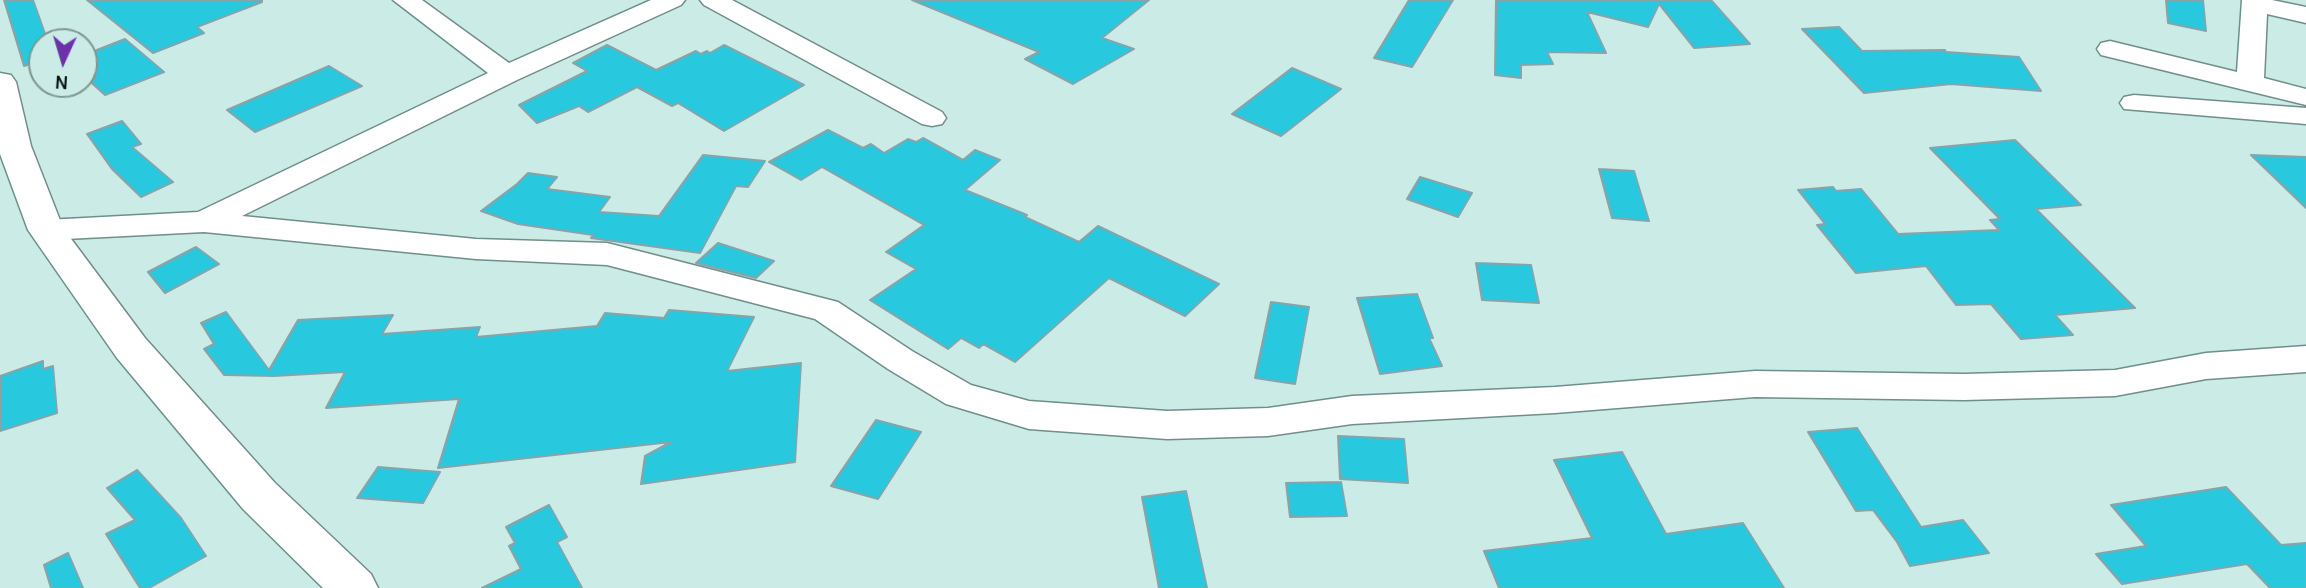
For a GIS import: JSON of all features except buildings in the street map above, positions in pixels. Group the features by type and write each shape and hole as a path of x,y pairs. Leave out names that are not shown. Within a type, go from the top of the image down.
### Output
{"street":[{"path":"406,0 508,74"},
{"path":"204,222 508,74 672,0"},
{"path":"713,0 932,118"},
{"path":"2250,82 2255,2 2306,15"},
{"path":"2110,49 2306,97"},
{"path":"0,82 14,146 46,230 131,348 259,496 354,588"},
{"path":"2134,103 2306,116"},
{"path":"46,230 204,222 476,249 607,254 826,310 900,360 959,395 1029,415 1140,423 1268,422 1352,410 1555,400 1755,384 1964,387 2115,383 2206,366 2306,359"}]}
